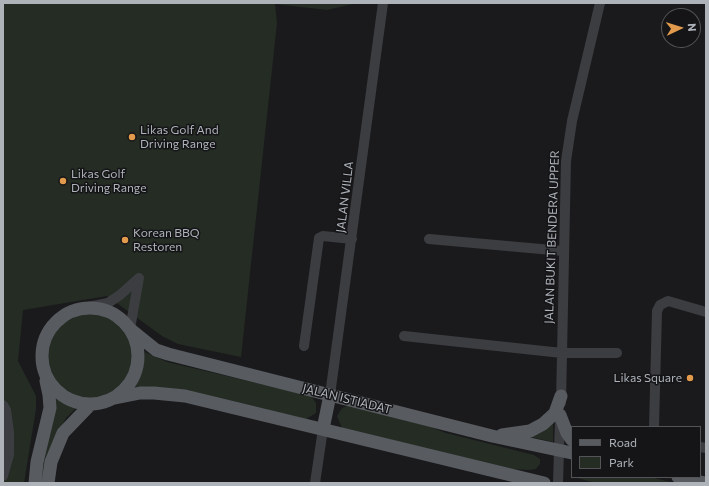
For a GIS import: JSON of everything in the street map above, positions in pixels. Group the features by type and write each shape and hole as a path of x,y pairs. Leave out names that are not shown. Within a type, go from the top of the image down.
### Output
{"main road":[{"path":"36,483 37,462 50,408 50,395 41,364 42,347 47,332 62,316 72,311 88,308 104,310 114,314 130,329 136,343 138,358 137,366 135,374 127,388 115,398"},
{"name":"JALAN ISTIADAT","path":"130,329 156,350 168,354 492,436 566,452"},
{"path":"41,364 47,380 58,394 73,402 98,405 115,398 140,393 168,393 544,483"},
{"path":"323,429 330,395"},
{"path":"492,436 530,431 540,426 555,413 561,396"},
{"path":"48,483 51,462 62,434 90,405"},
{"path":"560,415 567,433 571,439"},
{"path":"682,478 705,483"}],"street":[{"name":"JALAN VILLA","path":"330,395 383,3"},
{"name":"JALAN BUKIT BENDERA UPPER","path":"558,483 566,452 560,415 566,161 572,121 600,3"},
{"path":"304,346 319,238 323,236 352,239"},
{"path":"428,239 563,251"},
{"path":"88,308 108,303 120,295 139,278 130,329"},
{"path":"654,426 657,311 660,305 668,301 706,312"},
{"path":"404,336 562,353 617,353"},
{"path":"3,405 6,410 9,432 9,455 3,476"},
{"path":"315,483 323,429"}],"green space":[{"path":"3,3 357,3 327,10 275,4 277,23 241,357 178,344 162,336 107,296 23,310 18,361 36,396 36,409 24,483 3,483"},
{"path":"91,314 99,315 115,321 127,333 133,349 133,365 127,381 115,393 99,399 91,400 83,399 67,393 55,381 49,365 48,357 49,349 55,333 67,321 83,315"},
{"path":"145,352 167,362 308,395 312,397 316,403 316,413 306,419 179,390 155,387 134,388 142,373"},
{"path":"55,396 76,408 66,418 57,433 46,458 43,483 39,483"},
{"path":"350,405 412,420 446,433 534,455 540,459 540,464 536,469 512,469 342,428 337,416 342,408"},
{"path":"553,418 553,442 521,435"},
{"path":"577,478 654,478 675,483 596,483"}],"place":[{"name":"Likas Golf And Driving Range","path":"132,137"},
{"name":"Likas Golf Driving Range","path":"63,181"},
{"name":"Korean BBQ Restoren","path":"125,240"},
{"name":"Likas Square","path":"690,378"}]}
